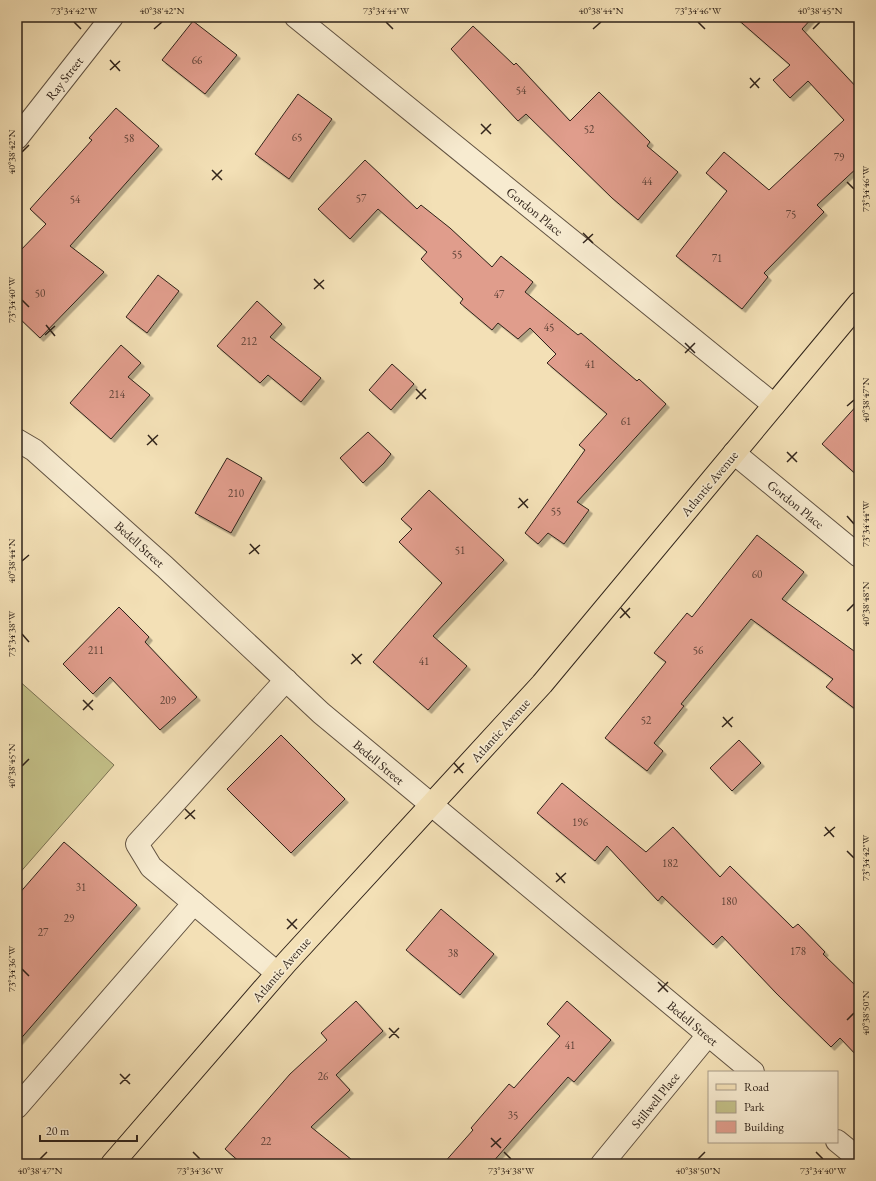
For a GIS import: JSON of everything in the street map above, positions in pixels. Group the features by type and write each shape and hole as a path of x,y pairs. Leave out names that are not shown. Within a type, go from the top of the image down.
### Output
{"main road":[{"name":"Atlantic Avenue","path":"112,1164 277,973 542,684 859,303"}],"street":[{"name":"Ray Street","path":"17,138 112,17"},
{"name":"Gordon Place","path":"296,17 774,405"},
{"name":"Bedell Street","path":"17,440 34,450 165,567 321,713 752,1071"},
{"name":"Gordon Place","path":"734,453 859,556"},
{"path":"277,973 151,867 137,844 286,680"},
{"path":"17,1107 194,903"},
{"name":"Stillwell Place","path":"602,1164 708,1035"},
{"path":"838,1142 859,1159"}],"green space":[{"path":"17,679 114,765 17,876"}],"building":[{"path":"735,17 813,17 802,29 859,90 859,166 817,205 824,212 764,273 768,277 742,309 676,256 727,191 706,173 724,152 769,190 844,120 808,81 790,98 773,80 790,65"},
{"path":"193,21 237,55 205,94 162,60"},
{"path":"473,26 514,65 516,63 570,121 599,92 650,142 647,146 678,172 638,220 612,198 526,114 518,121 451,49"},
{"path":"298,94 332,119 289,179 255,154"},
{"path":"116,108 159,146 70,246 104,272 40,338 17,316 17,254 46,224 30,209 92,140 89,138"},
{"path":"365,160 417,209 421,205 450,228 492,267 501,256 533,282 525,292 578,335 581,333 637,381 639,379 666,404 577,502 589,510 564,544 548,533 538,544 525,533 585,450 579,445 607,414 547,363 556,354 530,328 518,339 498,323 492,330 460,303 463,299 421,259 427,252 378,209 350,239 318,209"},
{"path":"158,275 179,291 147,333 126,317"},
{"path":"257,301 282,324 270,337 321,378 301,402 268,375 260,383 217,346"},
{"path":"121,345 141,363 128,377 150,395 111,439 70,403"},
{"path":"392,364 414,384 391,410 369,390"},
{"path":"859,403 859,477 822,444"},
{"path":"368,432 391,454 384,463 363,483 340,458"},
{"path":"227,458 262,478 231,533 195,513"},
{"path":"429,490 504,560 433,636 467,666 428,710 373,662 442,583 399,542 412,529 401,519"},
{"path":"757,535 804,572 782,599 854,651 859,644 859,712 826,687 833,679 751,619 681,704 684,706 654,743 663,751 647,771 605,738 666,662 654,653 687,613 692,617"},
{"path":"119,607 149,637 145,642 197,697 160,730 110,677 93,694 63,664"},
{"path":"281,735 345,799 291,853 227,789"},
{"path":"739,740 761,763 732,791 710,768"},
{"path":"562,783 646,852 673,827 720,877 730,866 793,928 798,924 825,952 823,954 859,989 859,1058 840,1038 831,1047 776,993 722,936 713,945 662,896 658,901 607,846 595,861 537,813"},
{"path":"64,842 137,905 17,1043 17,896"},
{"path":"441,909 494,954 460,995 406,950"},
{"path":"356,1001 383,1031 336,1075 350,1090 311,1127 357,1164 242,1164 225,1149 290,1074 327,1040 321,1033"},
{"path":"567,1001 611,1040 574,1082 568,1077 491,1164 443,1164 473,1130 471,1128 509,1084 514,1088 560,1036 547,1024"}]}
